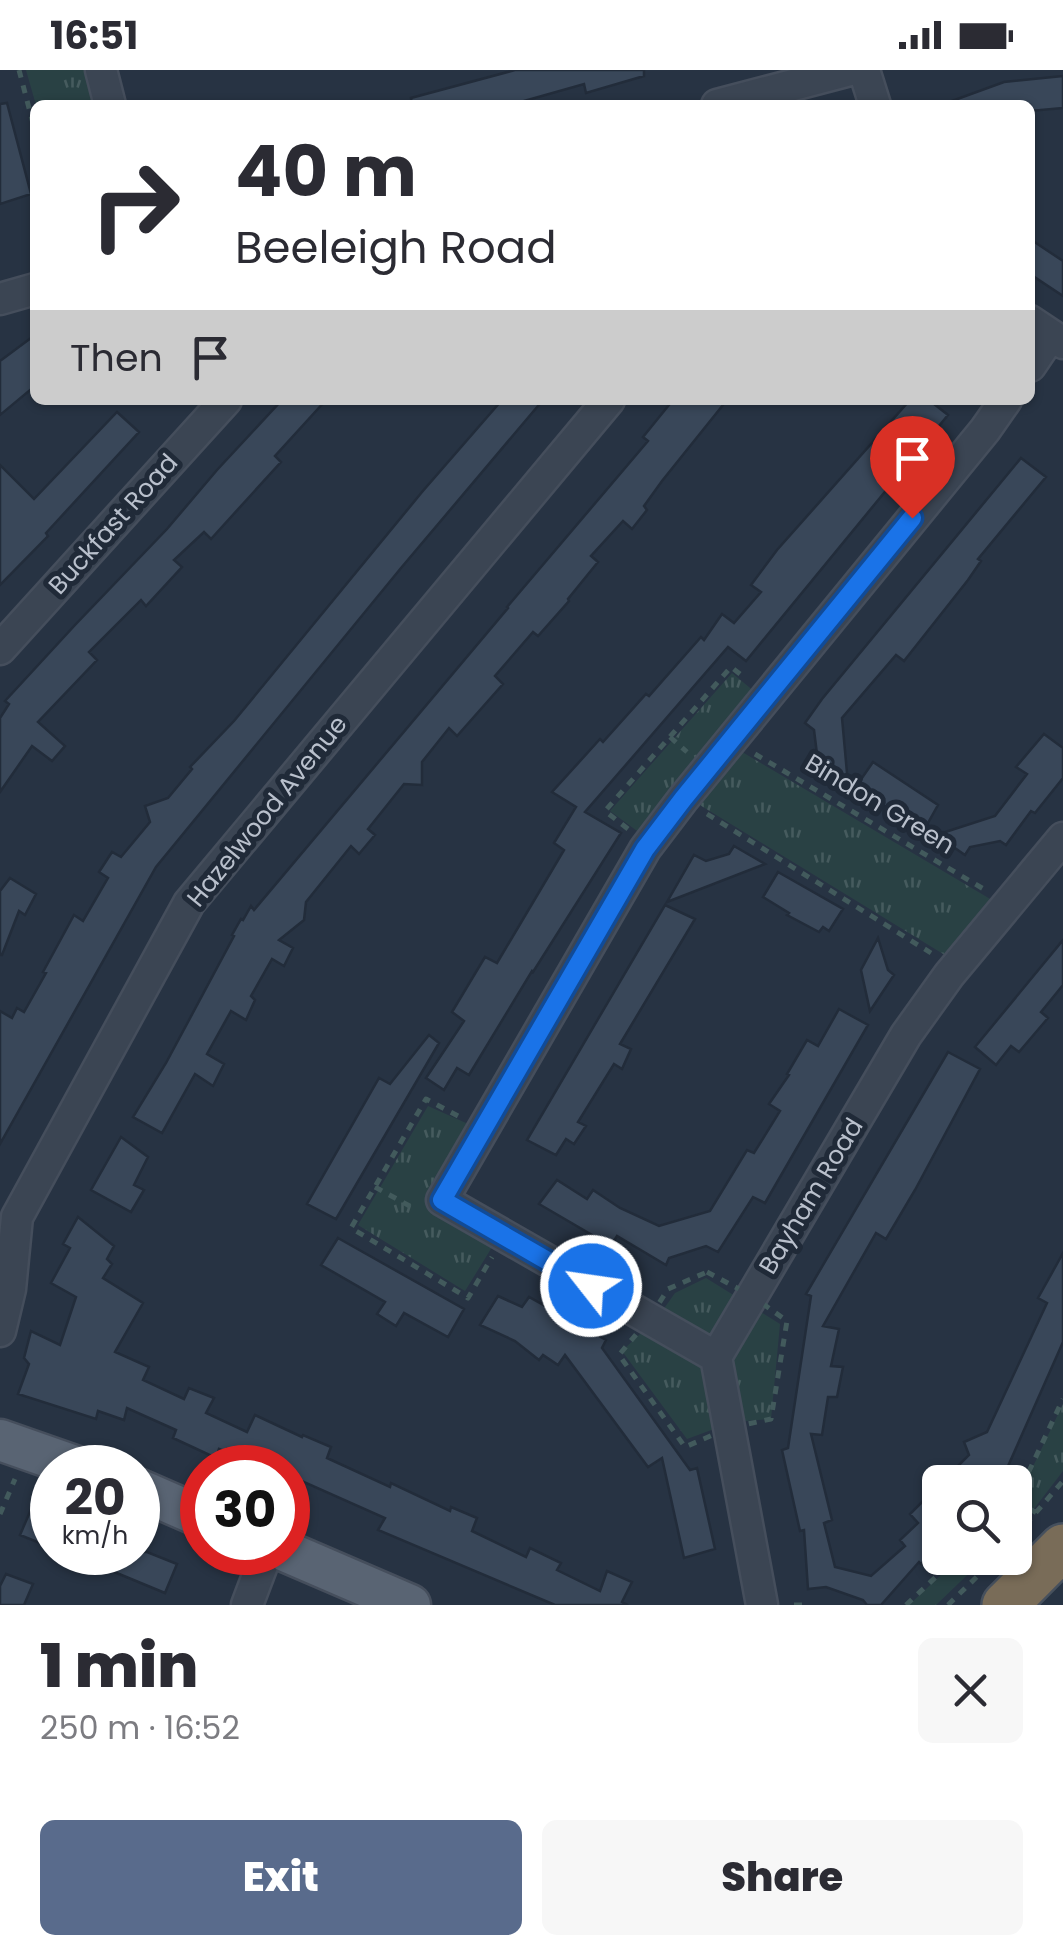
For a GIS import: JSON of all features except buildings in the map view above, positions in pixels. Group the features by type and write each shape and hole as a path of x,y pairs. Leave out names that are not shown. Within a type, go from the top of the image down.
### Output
{"highway":[{"path":"996,1604 1050,1530"}],"main road":[{"path":"0,1440 30,1450"},
{"path":"310,1562 410,1605"}],"street":[{"path":"101,70 109,100"},
{"path":"736,100 850,70"},
{"path":"864,70 873,100"},
{"path":"0,299 30,290"},
{"path":"1035,357 1048,333"},
{"name":"Buckfast Road","path":"0,649 221,405"},
{"name":"Hazelwood Avenue","path":"0,1332 10,1289 16,1218 189,903 605,405"},
{"path":"760,1599 716,1357 442,1200 649,844 1002,405"},
{"name":"Bayham Road","path":"716,1357 906,1034 955,968 1063,838"},
{"path":"247,1605 259,1575"}],"path":[{"path":"19,70 30,112"},
{"path":"649,844 605,812 732,667 767,696"},
{"name":"Bindon Green","path":"732,740 1009,904"},
{"path":"683,799 955,968"},
{"path":"1032,1465 1063,1399"},
{"path":"1050,1530 1063,1481"},
{"path":"906,1605 938,1575"},
{"path":"948,1605 979,1575"},
{"path":"794,1605 804,1605"}],"green space":[{"path":"26,70 93,70 102,100 35,100"},
{"path":"732,673 761,697 648,839 610,811"},
{"path":"732,746 1002,906 953,960 690,799"},
{"path":"428,1106 477,1128 436,1201 497,1239 465,1291 358,1225"},
{"path":"706,1278 780,1324 771,1419 733,1422 687,1439 622,1351 658,1317 675,1293"},
{"path":"1063,1404 1063,1471 1032,1511 1032,1469"},
{"path":"941,1575 967,1575 936,1605 909,1605"}],"route":[{"path":"591,1286 442,1200 645,849 912,518"}]}
